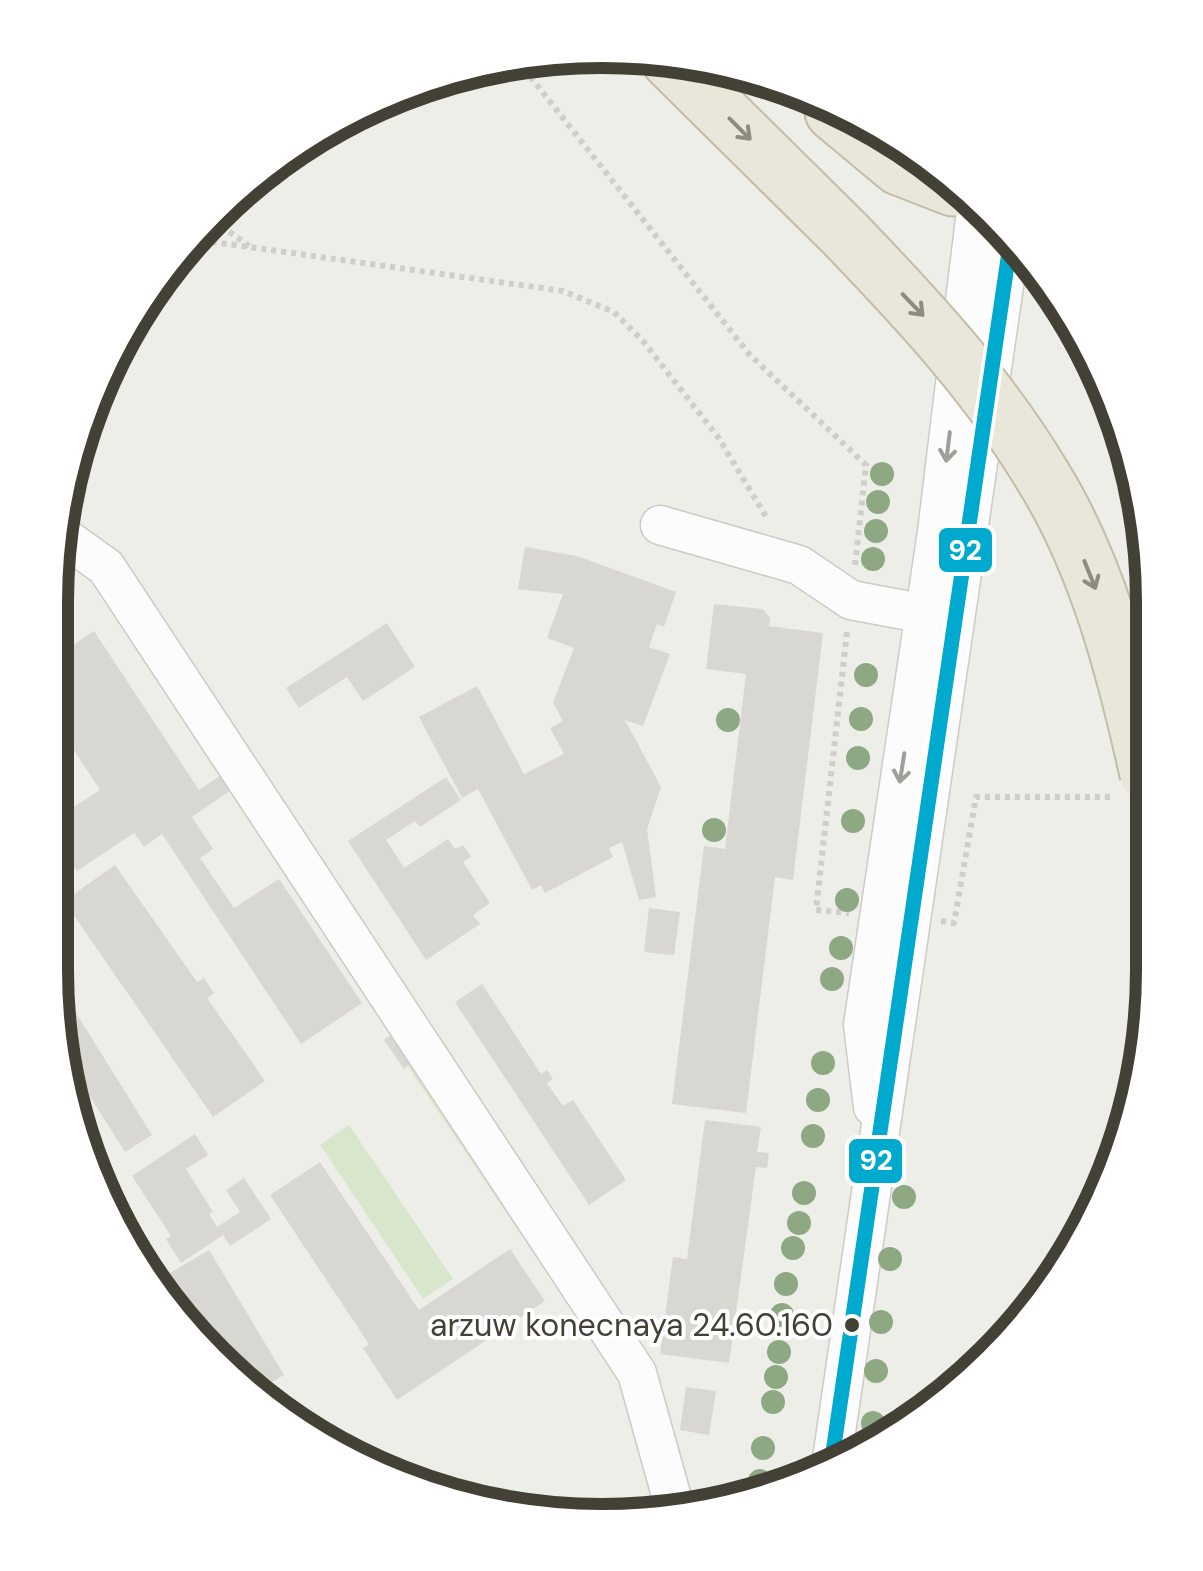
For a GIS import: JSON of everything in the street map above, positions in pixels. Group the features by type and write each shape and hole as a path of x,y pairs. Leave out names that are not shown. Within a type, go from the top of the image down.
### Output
{"highway":[{"path":"683,74 935,328 1043,476 1078,546 1110,624 1136,727"},
{"path":"857,133 899,167 927,178"}],"street":[{"path":"878,1144 863,1025 925,614 975,220"},
{"path":"831,1451 1008,256"},
{"path":"660,524 794,564 851,600 925,614"},
{"path":"71,542 106,567 637,1373 672,1499"}],"path":[{"path":"222,226 250,247"},
{"path":"208,241 563,291 614,312 643,340 718,437 794,564"}],"green space":[{"path":"417,1061 533,1232 524,1239 408,1067"},
{"path":"349,1125 453,1279 423,1299 320,1145"}],"building":[{"path":"525,547 577,556 676,592 664,627 657,624 649,647 670,654 643,726 625,720 661,787 647,829 656,897 639,900 622,842 609,848 613,857 545,893 541,885 532,890 478,789 462,798 419,717 477,686 524,774 564,754 550,728 563,721 553,703 574,648 547,638 563,594 518,589"},
{"path":"714,604 763,609 770,618 769,626 823,633 793,880 775,877 746,1113 672,1104 704,846 725,849 746,674 706,669"},
{"path":"387,623 415,667 363,701 347,677 299,708 286,688"},
{"path":"94,631 199,790 221,775 231,790 192,817 213,849 200,858 234,908 279,879 362,1003 301,1044 162,834 144,847 134,833 77,871 68,858 68,810 100,790 68,741 68,649"},
{"path":"446,777 461,800 420,827 415,821 386,840 404,868 448,839 455,849 463,845 471,857 463,862 490,903 473,915 480,924 426,960 348,841"},
{"path":"115,865 197,982 204,978 214,993 207,998 265,1081 213,1117 68,907 68,898"},
{"path":"649,908 680,912 674,955 644,952"},
{"path":"482,984 541,1074 547,1070 553,1079 547,1083 563,1106 573,1100 626,1180 589,1205 455,1002"},
{"path":"69,1002 152,1135 125,1152 79,1079"},
{"path":"401,1028 421,1057 404,1069 384,1040"},
{"path":"705,1120 761,1127 757,1152 769,1153 767,1168 756,1167 729,1363 660,1354 673,1257 687,1259"},
{"path":"195,1134 208,1155 186,1169 213,1212 209,1214 217,1227 240,1212 226,1190 244,1178 271,1219 230,1246 223,1235 181,1263 166,1239 171,1236 132,1176"},
{"path":"320,1162 419,1310 510,1249 545,1301 397,1400 363,1348 369,1344 270,1195"},
{"path":"209,1250 284,1375 266,1385 249,1371 200,1322 164,1276"},
{"path":"686,1387 716,1391 709,1435 680,1430"}],"transit line":[{"name":"92","path":"833,1450 1008,256"}],"place":[{"name":"arzuw konecnaya 24.60.160","path":"852,1325"}]}
